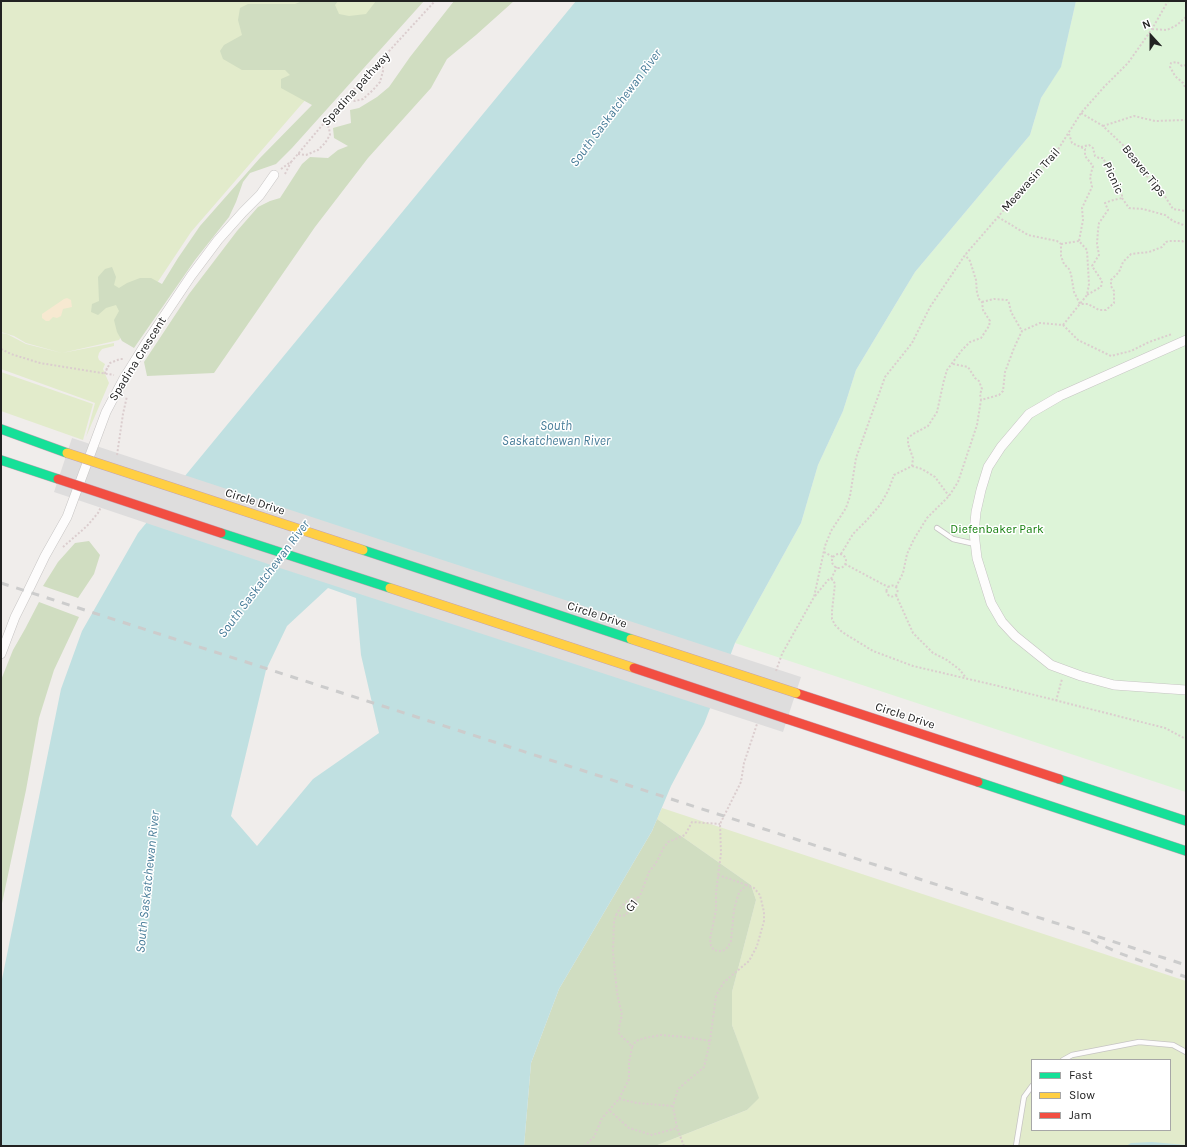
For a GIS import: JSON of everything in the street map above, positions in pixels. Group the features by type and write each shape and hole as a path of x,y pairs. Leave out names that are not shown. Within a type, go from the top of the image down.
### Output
{"highway":[{"name":"Circle Drive","path":"1,429 67,453 1186,821"},
{"path":"1,460 1186,851"}],"street":[{"name":"Spadina Crescent","path":"1,654 15,617 36,574 67,517 106,412 132,363 191,276 218,240 260,195 274,175"},
{"path":"1186,340 1060,396 1029,414 1001,447 988,467 976,512 974,533 977,558 991,603 1002,622 1015,636 1051,664 1065,670 1114,685 1186,690"}],"lane":[{"path":"937,528 953,539 975,544"},
{"path":"1065,1059 1072,1055 1139,1042 1173,1045 1186,1052"},
{"path":"1016,1146 1024,1097 1031,1087"}],"path":[{"name":"Spadina pathway","path":"274,175 292,161 346,98 435,1"},
{"name":"Meewasin Trail","path":"912,343 930,307 965,255 1023,188 1052,159 1081,113 1128,63 1152,29 1168,1"},
{"path":"1152,29 1167,30 1177,26 1186,17"},
{"path":"1186,65 1182,66 1177,62 1171,63 1170,67 1186,89"},
{"path":"346,98 355,101 363,99 373,90 380,82 383,71 383,68 378,64"},
{"name":"Beaver Tips","path":"1081,113 1103,126 1124,146 1149,179 1160,187 1173,209 1186,211"},
{"path":"1103,126 1134,116 1155,121 1186,120"},
{"path":"298,154 306,155 318,150 325,143 330,135 326,122"},
{"path":"1063,325 1087,295 1089,284 1087,250 1079,240 1083,220 1082,208 1092,187 1090,177 1093,166 1084,156 1085,149 1072,143 1069,134"},
{"name":"Picnic","path":"1082,147 1089,145 1093,148 1095,156 1103,158 1113,177 1113,182 1122,194 1122,198 1115,201 1110,200 1105,203 1108,210 1100,223 1098,230 1097,244 1099,255 1092,266 1102,282 1101,287 1087,295"},
{"path":"1122,198 1129,208 1143,209 1165,215 1173,221 1186,226"},
{"path":"998,217 1028,235 1057,241 1061,244 1079,240"},
{"path":"1080,304 1088,304 1099,310 1106,310 1114,303 1114,292 1111,286 1111,280 1119,272 1123,262 1130,254 1148,252 1162,248 1169,240 1186,242"},
{"path":"1061,244 1061,256 1064,264 1069,269 1071,274 1074,292 1080,304"},
{"path":"912,466 913,458 908,444 908,438 928,426 937,412 944,380 948,370 962,350 970,342 981,338 989,326 990,321 983,310 982,302 977,293 976,280 970,261 965,255"},
{"path":"982,302 994,299 1007,300 1011,312 1022,331"},
{"path":"981,400 999,395 1003,391 1005,372 1022,331 1040,323 1063,325 1078,340 1112,356 1131,351 1149,342 1178,332"},
{"path":"1,349 40,364 105,373 114,375 123,380"},
{"path":"105,373 110,363 113,361 120,359 127,360 132,363"},
{"path":"953,364 968,367 975,378 979,381 982,389 980,394 981,400 977,425 958,482 949,496 927,518 914,539 907,554 903,573 896,587 898,591 896,595 913,633 932,653 947,660 960,670 966,679"},
{"path":"116,459 128,393"},
{"path":"841,554 853,534 866,522 880,504 894,475 912,466 922,469 935,477 949,496"},
{"path":"59,552 68,541 92,521 101,506"},
{"path":"824,552 833,557"},
{"path":"833,557 835,554 841,554 846,559 845,564"},
{"path":"833,557 832,562 837,567"},
{"path":"845,564 888,587 892,585 896,587"},
{"path":"837,567 841,567 845,564"},
{"path":"814,597 826,582 831,579 837,567"},
{"path":"831,579 835,584 832,619 835,625 842,632 873,651 913,666 1165,728 1186,739"},
{"path":"888,587 886,591 888,595 891,597 896,595"},
{"path":"1056,701 1065,670"},
{"name":"G1","path":"632,1047 619,1033 622,1015 617,993 614,952 614,921 616,915 626,915 632,904 640,896 649,872 668,842 684,835 692,822 720,824"},
{"path":"718,875 747,886"},
{"path":"616,915 627,901 640,896"},
{"path":"684,1146 677,1128 673,1106 678,1089 704,1067 710,1041 716,996 720,987"},
{"path":"584,1146 594,1136 602,1118 619,1099 629,1079 629,1063 632,1047 636,1041 662,1035 710,1041"},
{"path":"619,1099 637,1103 673,1106"},
{"path":"609,1110 629,1128 652,1135 677,1128"}],"green space":[{"path":"1,1 398,1 300,106 191,232 119,340 62,353 26,343 14,336 1,332"},
{"path":"302,1 338,1 335,5 339,14 349,16 366,14 376,1 424,1 276,164 250,173 243,182 229,217 195,260 134,348 122,341 117,332 114,320 119,311 116,305 106,308 98,315 91,312 92,304 99,301 98,277 105,269 112,267 116,277 114,285 119,288 140,278 151,278 162,284 200,226 260,158 312,105 281,88 281,79 290,75 285,70 242,70 223,59 220,51 224,45 242,35 238,20 240,8 248,4 295,4"},
{"path":"454,1 514,1 447,59 431,88 368,158 315,227 214,373 147,376 144,362 189,294 237,231 258,207 280,198 302,164 310,157 328,158 338,150 348,146 334,138 333,128 351,123 350,110 359,108 377,97 389,87 410,57"},
{"name":"Diefenbaker Park","path":"1076,1 1186,1 1186,792 735,643 801,523 818,465 843,411 856,370 915,272 1030,135 1041,98 1061,66"},
{"path":"1,333 7,334 26,344 62,353 114,343 114,346 102,349 99,353 99,360 105,364 103,369 109,383 86,437 95,403 1,369"},
{"path":"1,372 93,404 83,440 1,411"},
{"path":"89,541 100,555 94,574 78,598 43,586 58,562 75,543"},
{"path":"39,602 79,617 54,670 39,718 26,790 1,908 1,680 13,650"},
{"path":"662,808 1186,981 1186,1146 655,1146 747,1110 758,1098 732,1025 732,992 756,900 751,885 657,819"},
{"path":"657,819 751,885 756,900 732,992 732,1025 759,1098 747,1110 655,1146 524,1146 531,1063 559,989 652,831"}],"sand":[{"path":"67,298 71,300 72,307 63,309 61,316 57,318 53,317 49,321 42,318 42,314"}],"water":[{"name":"South Saskatchewan River","path":"576,1 1076,1 1061,67 1041,98 1030,135 915,272 856,370 843,411 818,465 801,523 735,643 704,724 671,786 652,831 559,989 531,1063 524,1146 1,1146 1,984 61,689 82,631 138,533","holes":["328,588 356,598 361,655 379,733 313,779 257,846 231,816 266,670 287,626"]},
{"path":"1152,1142 1186,1146 1126,1146 1131,1143"}],"pier":[{"path":"72,438 801,677 783,732 283,569 54,492"}],"railway":[{"path":"1,583 1186,965"},
{"path":"1091,940 1119,953 1186,977"}],"traffic: fast":[{"path":"1,429 67,453"},
{"path":"1,460 58,479"},
{"path":"221,533 390,588"},
{"path":"363,550 631,639"},
{"path":"1059,779 1186,821"},
{"path":"978,782 1186,851"}],"traffic: jam":[{"path":"58,479 221,533"},
{"path":"634,668 787,719"},
{"path":"796,693 1059,779"},
{"path":"787,719 978,782"}],"traffic: slow":[{"path":"67,453 363,550"},
{"path":"390,588 634,668"},
{"path":"631,639 796,693"}]}
